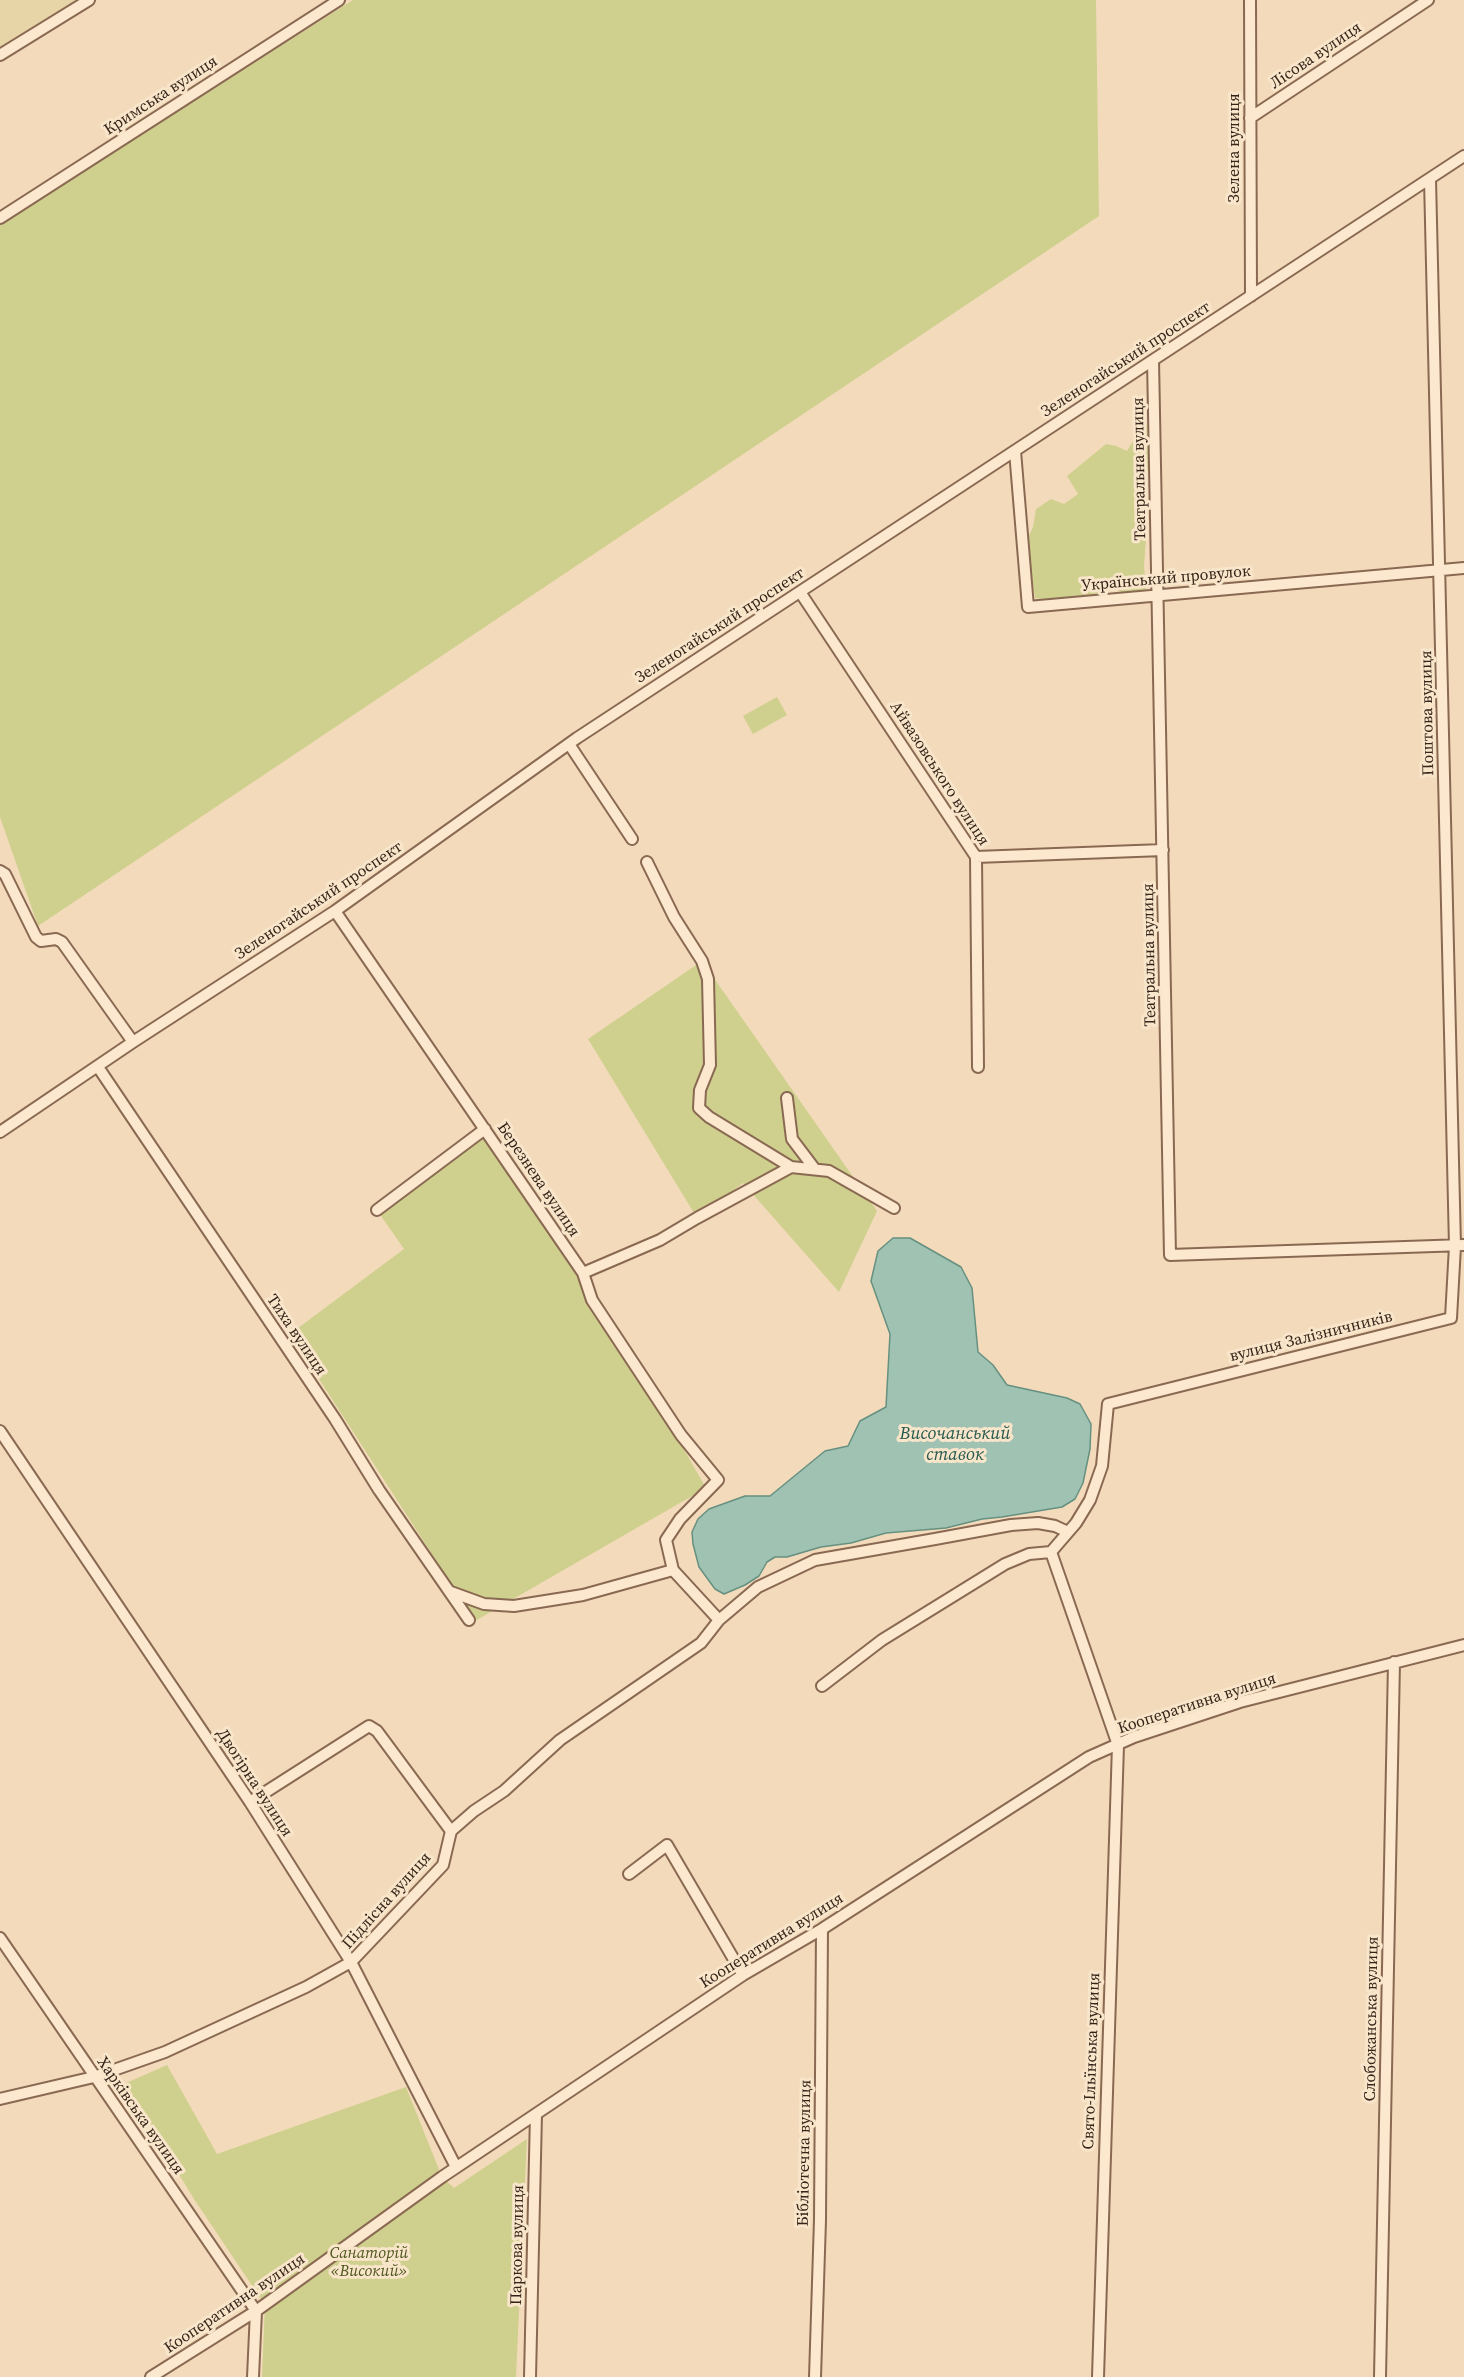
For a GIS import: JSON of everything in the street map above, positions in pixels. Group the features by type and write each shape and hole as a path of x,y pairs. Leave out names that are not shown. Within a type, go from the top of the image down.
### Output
{"street":[{"path":"0,55 89,0"},
{"name":"Кримська вулиця","path":"0,218 339,0"},
{"name":"Зелена вулиця","path":"1250,0 1251,296"},
{"name":"Лісова вулиця","path":"1250,118 1428,0"},
{"name":"Зеленогайський проспект","path":"0,1132 133,1042 335,911 569,744 1464,156"},
{"name":"Поштова вулиця","path":"1430,179 1439,571 1460,1245"},
{"name":"Театральна вулиця","path":"1153,360 1170,1255 1460,1245"},
{"name":"Український провулок","path":"1015,451 1028,607 1464,568"},
{"name":"Айвазовського вулиця","path":"800,592 976,856 978,1067"},
{"path":"569,744 632,839"},
{"path":"976,856 1163,850"},
{"path":"647,862 674,917 702,961 708,980 710,1065 700,1090 699,1108 709,1117 792,1167 829,1171 894,1208"},
{"path":"0,871 5,874 36,937 41,941 56,939 62,942 133,1042"},
{"name":"Березнева вулиця","path":"335,911 583,1273 592,1300 681,1435 718,1480 680,1519 666,1540 673,1570"},
{"name":"Тиха вулиця","path":"98,1067 469,1620"},
{"path":"787,1098 792,1138 814,1168"},
{"path":"377,1210 485,1129"},
{"path":"583,1273 660,1240 792,1167"},
{"name":"вулиця Залізничників","path":"1068,1532 1090,1500 1102,1466 1108,1404 1452,1318 1460,1245"},
{"name":"Двогірна вулиця","path":"0,1431 250,1802 351,1962 456,2167"},
{"path":"250,1802 369,1725 377,1731 451,1831 474,1811 504,1791 560,1740 701,1642 719,1620 758,1587 815,1560 1038,1523 1055,1526 1068,1532 1051,1552 1029,1554 1005,1564 882,1640 822,1686"},
{"path":"1051,1552 1118,1745"},
{"path":"451,1592 484,1604 514,1606 584,1595 673,1570 719,1620"},
{"name":"Кооперативна вулиця","path":"151,2377 256,2311 456,2167 743,1975 822,1929 1089,1757 1134,1737 1240,1702 1464,1645"},
{"name":"Слобожанська вулиця","path":"1380,2377 1394,1662"},
{"name":"Свято-Ільїнська вулиця","path":"1098,2377 1118,1745"},
{"name":"Підлісна вулиця","path":"0,2099 94,2077 165,2052 306,1987 351,1962 443,1865 451,1831"},
{"path":"629,1874 667,1845 743,1975"},
{"name":"Бібліотечна вулиця","path":"815,2377 820,2220 822,1929"},
{"name":"Харківська вулиця","path":"0,1938 256,2311"},
{"name":"Паркова вулиця","path":"530,2377 536,2114"},
{"path":"253,2377 256,2311"}],"shaded area":[{"path":"0,0 86,0 0,53"}],"green space":[{"path":"353,0 1096,0 1099,216 38,926 0,817 0,224"},
{"path":"1147,425 1151,451 1145,483 1146,589 1125,594 1113,588 1088,596 1048,600 1035,598 1027,540 1033,527 1036,509 1051,499 1064,504 1078,494 1067,476 1106,444 1127,451 1140,429"},
{"path":"777,697 787,715 753,734 743,716"},
{"path":"702,961 877,1211 839,1292 743,1183 697,1218 588,1039"},
{"path":"485,1129 583,1273 706,1488 475,1621 290,1334 404,1249 377,1210"},
{"name":"Санаторій «Високий»","path":"167,2065 217,2154 406,2087 442,2177 454,2188 527,2139 516,2377 262,2377 265,2305 194,2199 124,2084"}],"water":[{"name":"Височанський ставок","path":"893,1238 910,1238 961,1267 972,1288 978,1352 993,1365 1007,1385 1067,1398 1080,1404 1091,1424 1090,1449 1083,1483 1075,1499 1062,1507 982,1519 946,1528 886,1533 787,1557 775,1557 767,1562 759,1576 724,1594 715,1589 699,1567 692,1532 698,1519 709,1509 745,1496 770,1496 825,1451 848,1446 860,1421 886,1407 890,1334 871,1281 878,1251"}]}
